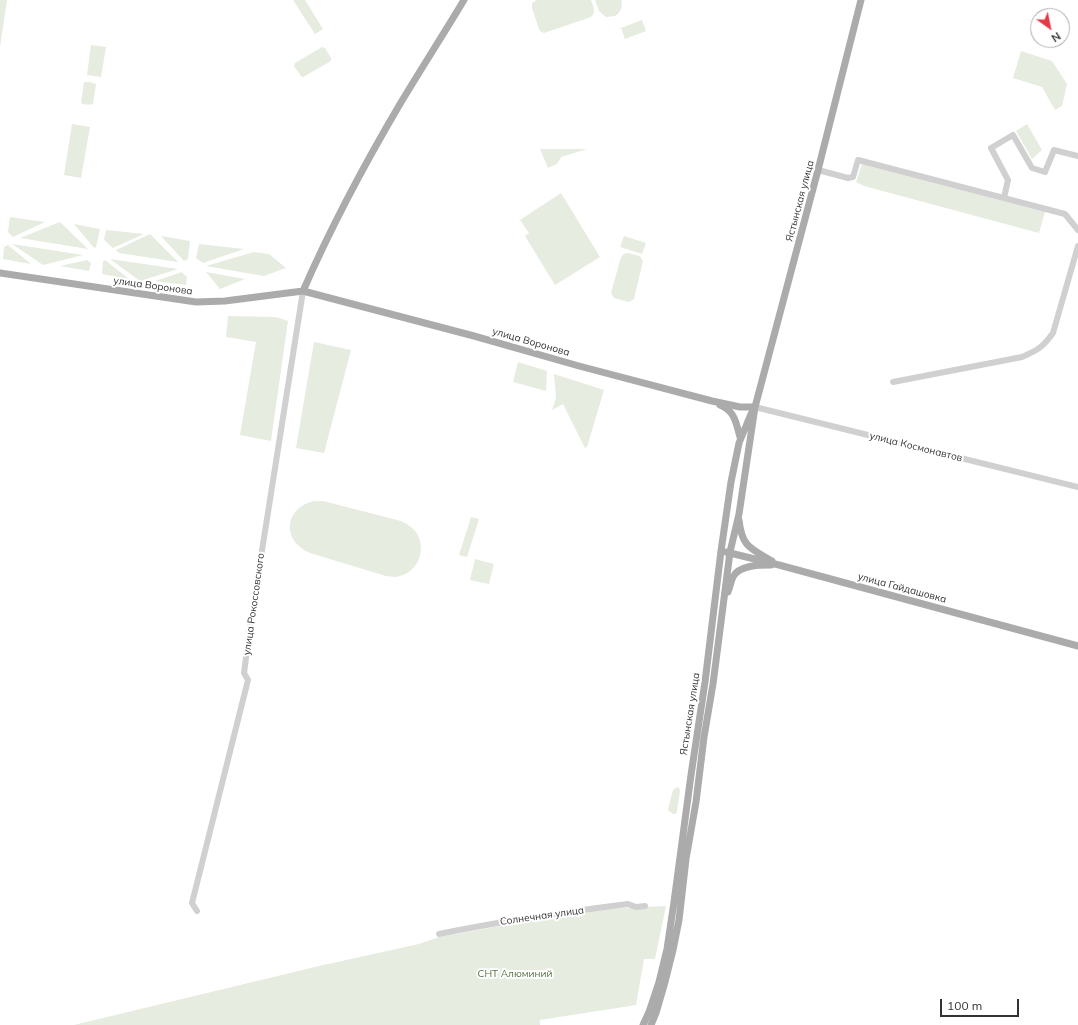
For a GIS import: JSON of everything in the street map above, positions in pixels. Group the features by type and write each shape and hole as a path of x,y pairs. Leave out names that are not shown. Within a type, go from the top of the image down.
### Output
{"main road":[{"path":"303,291 330,230 361,173 464,0"},
{"name":"Ястынская улица","path":"651,1025 666,982 679,920 686,859 696,802 730,552 739,514 755,407 818,170 861,0"},
{"name":"улица Воронова","path":"1,273 196,302 225,301 303,291 712,401 740,407 755,407"},
{"path":"712,401 732,413 735,418 740,437"},
{"name":"Ястынская улица","path":"643,1025 659,982 672,918 691,775 706,682 721,551 731,482 740,437 755,407"},
{"path":"739,514 740,530 746,544 779,565"},
{"name":"улица Гайдашовка","path":"721,551 779,565 1078,646"},
{"path":"722,612 733,576 740,570 746,568 779,565"}],"street":[{"path":"1004,198 1008,180 991,148 1013,135 1032,168 1045,172 1054,150 1078,156"},
{"path":"818,170 848,178 853,177 858,160 1065,214 1078,230"},
{"path":"893,382 1022,357 1036,351 1047,342 1053,332 1078,246"},
{"name":"улица Рокоссовского","path":"197,911 192,903 248,680 244,673 251,620 303,291"},
{"name":"улица Космонавтов","path":"755,407 1078,487"},
{"name":"Солнечная улица","path":"439,934 495,922 566,912 628,904 636,907 645,906"}],"green space":[{"path":"0,0 7,0 0,47"},
{"path":"293,0 305,0 323,29 315,34"},
{"path":"537,0 591,0 594,13 591,17 544,33 539,29 532,8 532,3"},
{"path":"595,0 621,0 621,9 615,16 606,17 599,11"},
{"path":"642,20 646,31 625,39 621,28"},
{"path":"91,45 106,47 101,77 87,75"},
{"path":"322,47 325,48 331,58 331,61 303,77 301,76 294,66 295,63"},
{"path":"1021,51 1052,61 1067,84 1062,106 1055,110 1042,87 1013,78"},
{"path":"84,82 96,84 93,104 87,105 81,103"},
{"path":"72,124 90,127 81,178 64,175"},
{"path":"1027,124 1042,150 1032,159 1016,131"},
{"path":"540,149 587,149 561,157 557,164 548,168"},
{"path":"862,164 1045,212 1039,233 864,186 856,182"},
{"path":"561,193 600,257 555,285 525,236 529,233 520,220"},
{"path":"10,217 45,222 13,237 8,232"},
{"path":"60,222 88,249 20,238"},
{"path":"74,224 100,229 96,247 94,248"},
{"path":"106,230 144,234 113,248 104,240"},
{"path":"150,234 178,262 119,253 116,250"},
{"path":"161,236 190,241 188,259 184,261"},
{"path":"624,236 646,243 642,254 620,247"},
{"path":"12,244 83,255 43,265"},
{"path":"199,244 244,249 203,263 196,258"},
{"path":"8,245 31,264 3,259 4,247"},
{"path":"254,252 269,254 286,268 264,276 206,266"},
{"path":"628,253 640,256 643,261 634,299 629,302 614,298 611,293 621,257"},
{"path":"110,259 178,269 140,281"},
{"path":"87,260 91,263 89,271 60,266"},
{"path":"105,260 129,279 102,274 103,261"},
{"path":"182,272 187,277 186,285 155,281"},
{"path":"206,272 245,279 220,289"},
{"path":"228,316 276,317 288,321 271,441 240,435 256,342 226,337"},
{"path":"314,342 351,350 324,453 296,448"},
{"path":"518,362 547,371 546,391 513,382"},
{"path":"554,374 604,390 587,447 585,448 563,404 552,410 556,398"},
{"path":"314,501 323,501 405,523 416,532 421,546 418,560 414,567 403,575 394,577 386,576 310,553 301,548 294,541 291,533 290,525 292,517 297,510"},
{"path":"471,517 479,519 467,557 459,555"},
{"path":"475,559 494,564 489,584 470,580"},
{"path":"677,787 680,791 677,811 676,814 673,814 668,809 673,790"},
{"name":"СНТ Алюминий","path":"666,906 655,959 644,959 636,1005 540,1020 540,1025 74,1025 319,966 419,944 439,937 581,911"}]}
